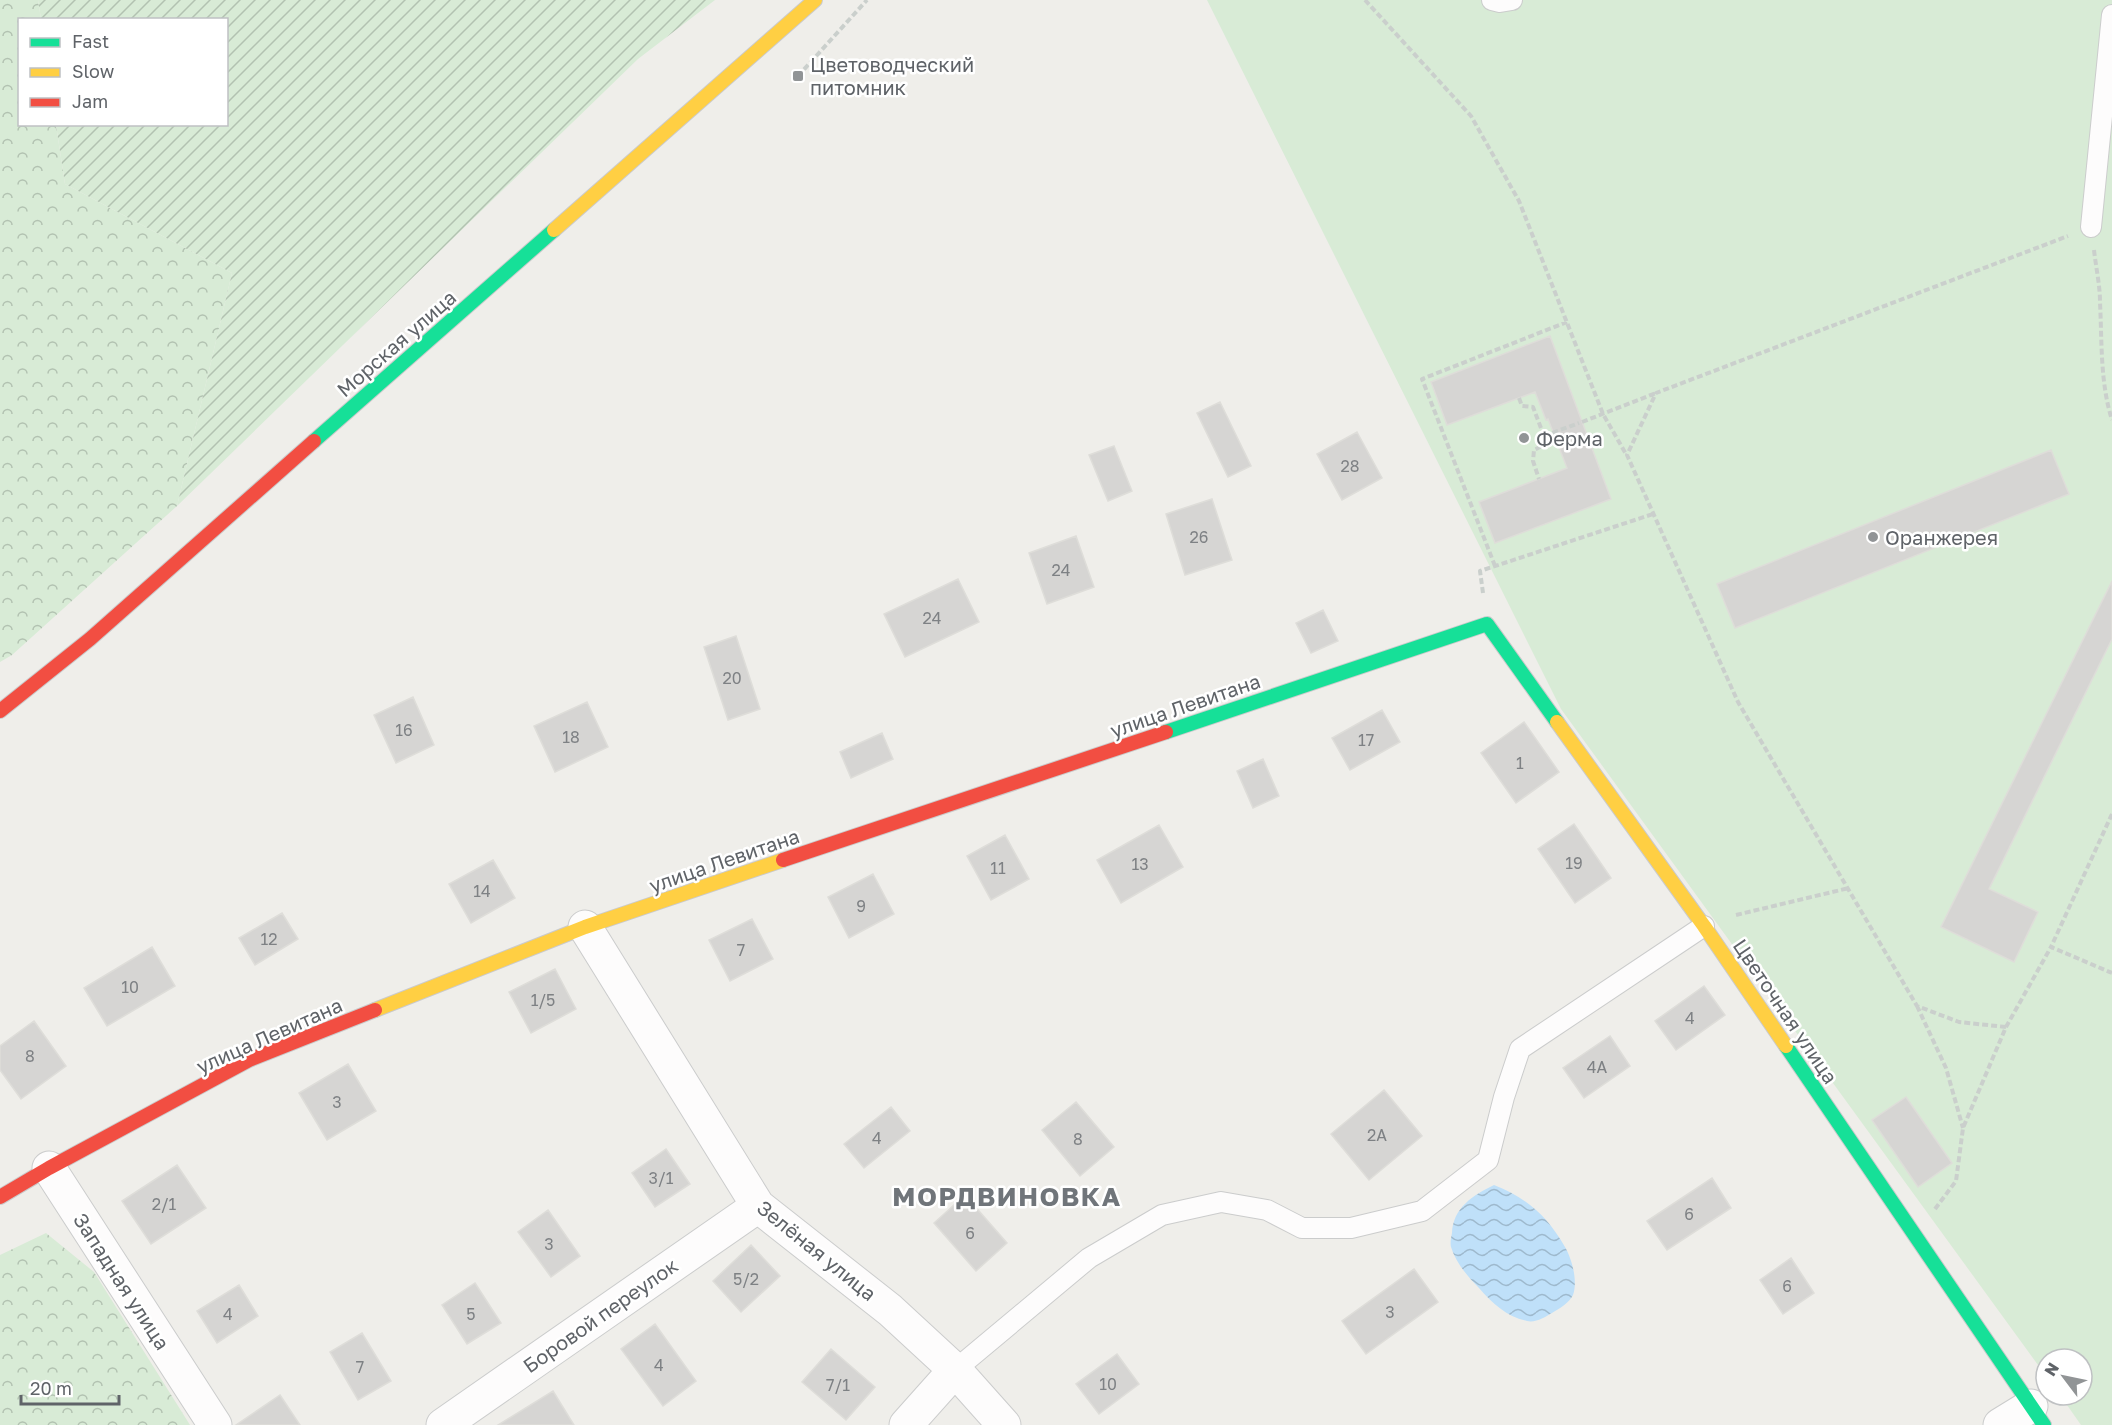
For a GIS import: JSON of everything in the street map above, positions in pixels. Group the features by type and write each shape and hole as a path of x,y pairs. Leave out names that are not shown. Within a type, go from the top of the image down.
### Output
{"street":[{"name":"Морская улица","path":"0,711 99,631 815,0"},
{"name":"Цветочная улица","path":"1487,624 1704,926 2037,1415"},
{"name":"улица Левитана","path":"0,1197 49,1167 249,1060 585,927 1487,624"},
{"name":"Зелёная улица","path":"585,927 758,1206 890,1310 955,1370 1004,1425"},
{"name":"Западная улица","path":"49,1167 215,1425"},
{"name":"Боровой переулок","path":"443,1425 758,1206"},
{"path":"906,1425 955,1370"},
{"path":"2000,1425 2037,1415"}],"lane":[{"path":"1492,0 1500,2 1512,0"},
{"path":"2091,227 2112,15"},
{"path":"955,1370 1089,1258 1162,1215 1221,1202 1267,1210 1302,1228 1351,1228 1422,1211 1488,1160 1504,1097 1520,1049 1704,926"}],"path":[{"path":"798,76 867,0"},
{"path":"1365,0 1471,116 1519,201 1603,414 1627,455 1738,702 1917,1006 1946,1068 1963,1128"},
{"path":"1545,436 2091,227 2100,299 2102,368 2112,420"},
{"path":"1495,566 1422,379 1567,322"},
{"path":"1627,455 1656,393"},
{"path":"1519,398 1522,406 1533,407 1545,436 1544,445 1534,450 1533,461 1539,479"},
{"path":"1487,624 1480,571 1653,514"},
{"path":"1915,1236 1956,1181 1963,1128 2006,1027 2051,947 2112,814"},
{"path":"1730,917 1849,888"},
{"path":"2051,947 2112,973"},
{"path":"1917,1006 1959,1022 2006,1027"}],"green space":[{"path":"0,0 38,0 41,18 18,18 18,126 56,126 65,184 232,273 177,506 12,655 0,662"},
{"path":"38,0 715,0 638,59 177,506 232,273 65,184 56,126 228,126 228,18 41,18"},
{"path":"1207,0 2112,0 2112,1425 2081,1425 2068,1407 2094,1407 2094,1347 2034,1347 2034,1359 1561,709"},
{"path":"46,1233 94,1272 190,1425 0,1425 0,1255"}],"water":[{"path":"1494,1185 1535,1209 1551,1226 1570,1258 1575,1277 1572,1298 1543,1318 1530,1321 1506,1313 1475,1284 1456,1259 1451,1247 1453,1224 1460,1209 1479,1193"}],"building":[{"path":"1550,336 1611,499 1495,543 1479,502 1567,468 1548,419 1546,420 1535,392 1447,425 1431,382"},
{"path":"1220,402 1251,466 1228,477 1197,413"},
{"path":"1357,432 1382,478 1342,500 1317,454"},
{"path":"1114,446 1132,491 1108,501 1089,455"},
{"path":"2051,450 2069,494 1735,628 1717,584"},
{"path":"1212,499 1232,560 1185,575 1166,514"},
{"path":"1076,536 1094,587 1047,604 1029,553"},
{"path":"958,579 979,622 905,657 884,614"},
{"path":"2112,581 2112,639 1989,889 2038,912 2014,962 1941,927"},
{"path":"1323,610 1338,641 1311,653 1296,623"},
{"path":"736,636 760,709 728,720 704,647"},
{"path":"413,697 434,745 396,763 374,715"},
{"path":"587,702 608,747 555,772 534,726"},
{"path":"1382,710 1400,742 1350,770 1332,738"},
{"path":"1524,722 1559,772 1516,803 1481,753"},
{"path":"882,733 893,759 851,778 840,752"},
{"path":"1263,759 1279,796 1253,808 1237,771"},
{"path":"1574,824 1611,878 1575,903 1538,849"},
{"path":"1159,825 1183,867 1121,903 1097,860"},
{"path":"1005,835 1029,879 991,900 967,856"},
{"path":"493,860 515,898 471,923 449,884"},
{"path":"873,874 894,914 849,938 828,897"},
{"path":"282,913 298,939 255,965 239,938"},
{"path":"752,919 773,959 730,981 709,940"},
{"path":"152,947 175,986 107,1026 84,988"},
{"path":"555,969 576,1009 531,1033 509,992"},
{"path":"1704,986 1725,1015 1676,1050 1655,1021"},
{"path":"34,1021 66,1066 21,1099 0,1070 0,1046"},
{"path":"1610,1036 1630,1066 1584,1098 1563,1068"},
{"path":"348,1064 376,1111 327,1140 299,1093"},
{"path":"1384,1090 1422,1136 1369,1180 1331,1134"},
{"path":"1906,1097 1952,1163 1918,1187 1872,1120"},
{"path":"1076,1102 1114,1147 1080,1176 1042,1130"},
{"path":"891,1107 910,1131 864,1168 844,1144"},
{"path":"666,1149 690,1184 655,1207 632,1173"},
{"path":"177,1165 206,1208 151,1244 122,1201"},
{"path":"1712,1178 1731,1208 1667,1250 1647,1221"},
{"path":"965,1195 1007,1243 976,1271 934,1223"},
{"path":"548,1210 580,1256 551,1277 518,1232"},
{"path":"751,1245 780,1276 741,1312 713,1281"},
{"path":"1791,1258 1814,1293 1783,1314 1760,1280"},
{"path":"1414,1269 1438,1302 1366,1354 1342,1321"},
{"path":"475,1283 501,1323 467,1344 442,1305"},
{"path":"239,1285 258,1316 217,1343 197,1311"},
{"path":"655,1324 696,1381 663,1406 621,1349"},
{"path":"362,1333 391,1381 358,1400 330,1352"},
{"path":"831,1349 875,1387 846,1420 802,1382"},
{"path":"1117,1354 1139,1384 1099,1414 1076,1384"},
{"path":"553,1391 574,1425 498,1425"},
{"path":"280,1395 300,1425 236,1425"}],"traffic: fast":[{"path":"314,441 554,230"},
{"path":"1166,732 1487,624 1557,722"},
{"path":"1786,1046 2044,1425"}],"traffic: slow":[{"path":"554,230 815,0"},
{"path":"1557,722 1704,926 1786,1046"},
{"path":"375,1010 585,927 783,860"}],"traffic: jam":[{"path":"0,711 90,639 314,441"},
{"path":"783,860 1166,732"},
{"path":"0,1197 249,1060 375,1010"}],"place":[{"name":"Цветоводческий питомник","path":"798,76"},
{"name":"Ферма","path":"1524,438"},
{"name":"Оранжерея","path":"1873,537"}],"district":[{"name":"МОРДВИНОВКА","path":"1007,1196"}]}
